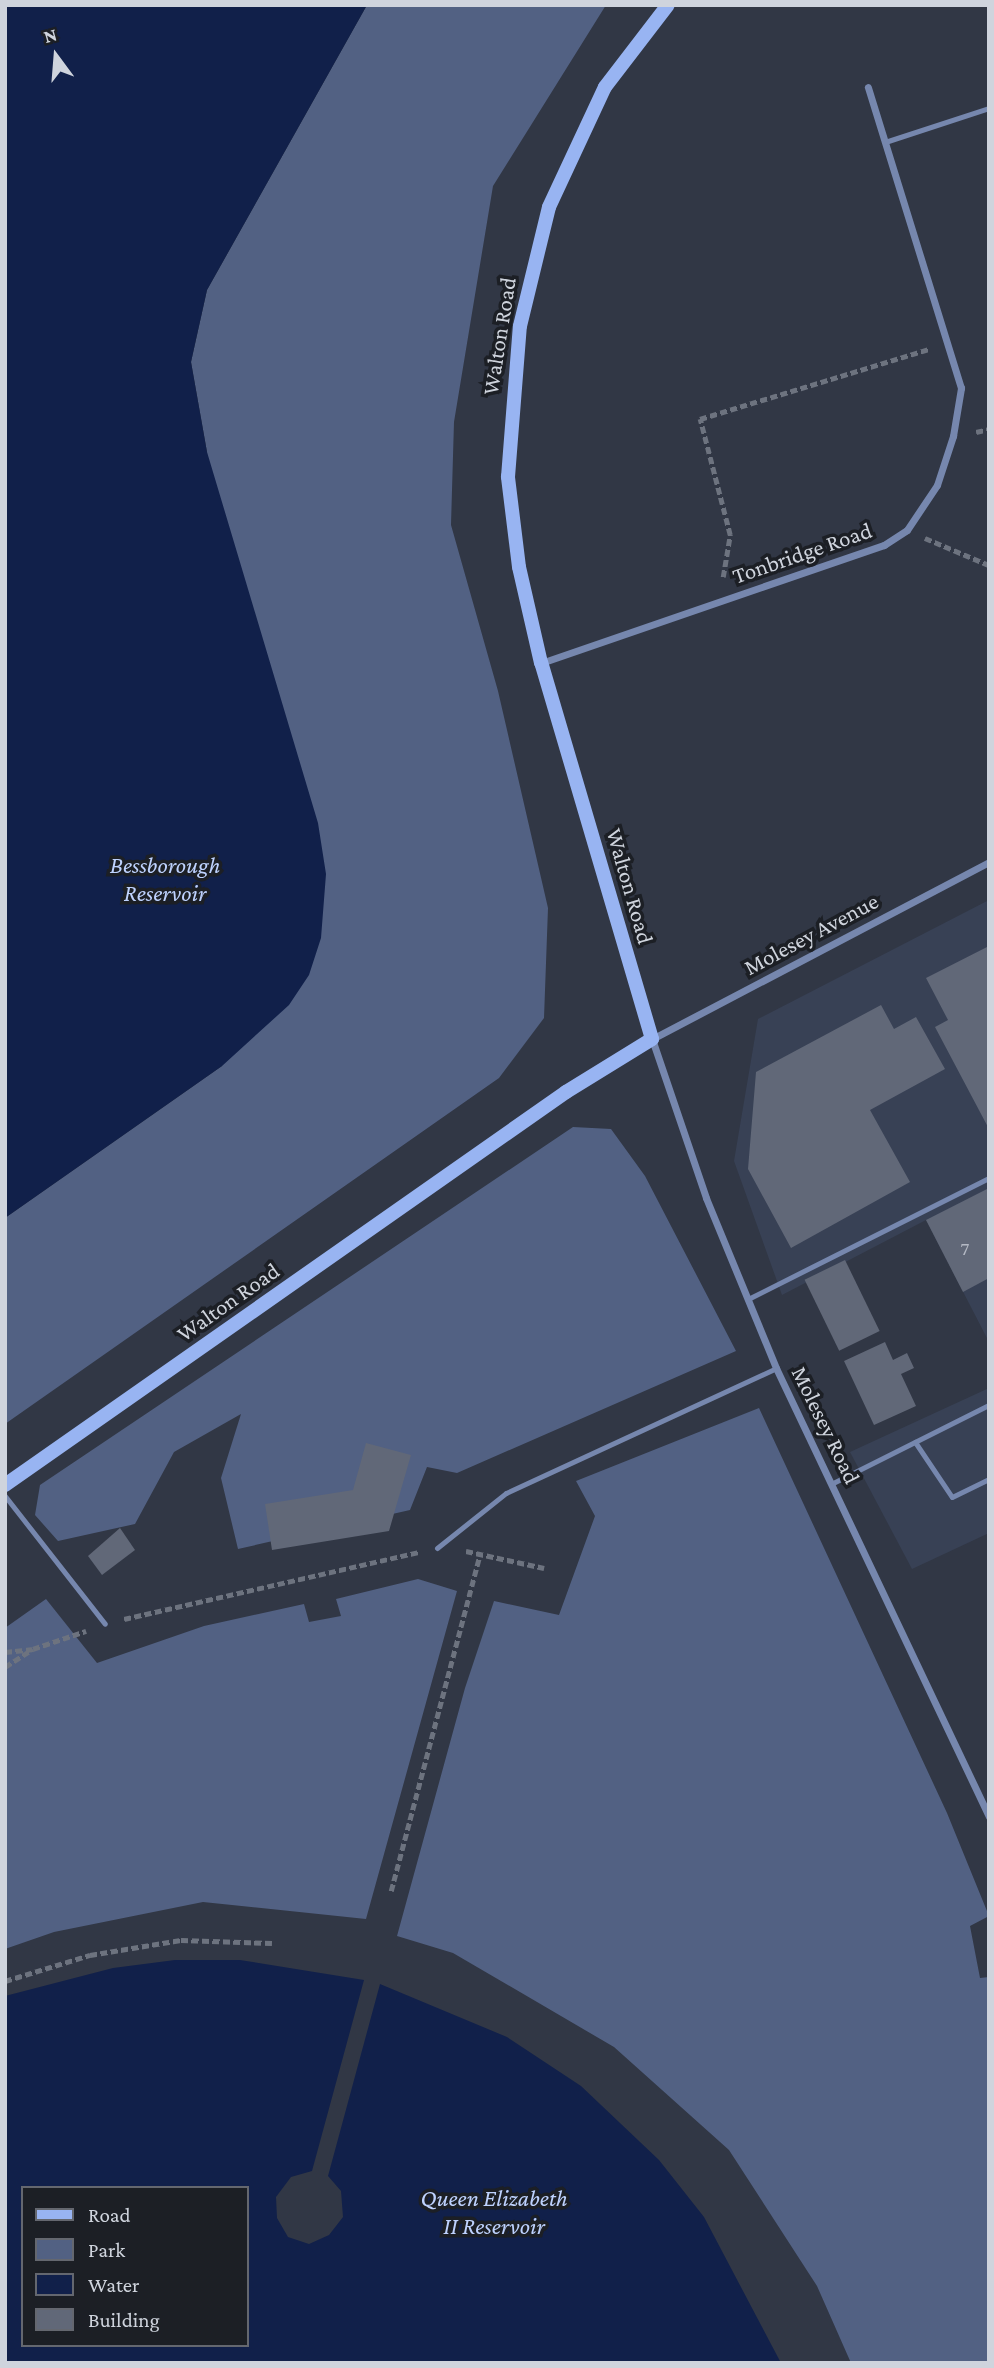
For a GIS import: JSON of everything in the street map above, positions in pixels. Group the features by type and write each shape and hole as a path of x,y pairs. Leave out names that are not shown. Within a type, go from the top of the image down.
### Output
{"main road":[{"name":"Walton Road","path":"5,1485 566,1093 652,1039 541,663 519,567 508,477 520,326 549,207 574,148 606,88 668,5"}],"street":[{"name":"Tonbridge Road","path":"541,663 884,545 907,530 937,485 953,436 961,388 868,87"},
{"name":"Molesey Avenue","path":"652,1039 989,862"},
{"name":"Molesey Road","path":"652,1039 706,1198 776,1368 833,1483 989,1817"}],"lane":[{"path":"885,142 989,108"},
{"path":"748,1299 989,1178"},
{"path":"437,1548 506,1493 776,1368"},
{"path":"833,1483 989,1405"},
{"path":"915,1442 952,1497 989,1479"},
{"path":"5,1496 105,1624"}],"path":[{"path":"719,602 730,535 700,419 947,344"},
{"path":"907,530 989,565"},
{"path":"5,1652 33,1649 105,1624 292,1577 437,1548 480,1553 544,1568"},
{"path":"391,1891 480,1553"},
{"path":"5,1667 33,1649"},
{"path":"5,1982 90,1955 181,1940 272,1943"}],"shaded area":[{"path":"989,900 989,1342 926,1220 782,1295 734,1161 758,1019"},
{"path":"989,1388 989,1533 912,1569 850,1452"}],"green space":[{"path":"367,5 606,5 493,186 454,422 451,525 498,691 548,908 544,1018 499,1078 5,1424 5,1218 222,1066 207,452 191,362 207,290"},
{"path":"573,1127 611,1129 645,1176 736,1351 457,1473 427,1467 410,1510 238,1549 221,1478 241,1414 174,1452 135,1524 58,1541 35,1515 40,1485"},
{"path":"759,1408 947,1813 989,1916 970,1926 980,1978 989,1977 989,2363 851,2363 817,2286 729,2150 614,2047 453,1953 397,1936 465,1688 494,1601 559,1615 595,1516 576,1481"},
{"path":"418,1579 457,1591 366,1919 203,1902 54,1932 5,1949 5,1628 46,1599 97,1663 204,1626 304,1604 309,1622 341,1616 336,1599"}],"water":[{"name":"Bessborough Reservoir","path":"5,5 367,5 207,290 191,362 207,452 318,823 326,874 321,938 309,975 289,1005 222,1066 5,1218"},
{"name":"Queen Elizabeth II Reservoir","path":"175,1960 240,1960 364,1980 312,2171 291,2177 276,2197 277,2218 288,2237 309,2244 329,2235 343,2217 341,2191 328,2176 380,1984 507,2037 581,2086 659,2160 704,2217 781,2363 5,2363 5,1996 113,1968"}],"building":[{"path":"989,946 989,1129 935,1027 948,1020 926,978"},
{"path":"881,1005 894,1029 916,1017 945,1069 870,1110 910,1182 791,1248 748,1169 756,1072"},
{"path":"989,1188 989,1278 963,1292 926,1220"},
{"path":"845,1260 880,1331 839,1351 805,1280"},
{"path":"885,1342 893,1360 907,1353 914,1368 901,1374 916,1406 874,1425 844,1361"},
{"path":"366,1443 411,1455 389,1531 272,1550 265,1504 353,1490"},
{"path":"120,1528 135,1550 102,1575 88,1556"}]}
